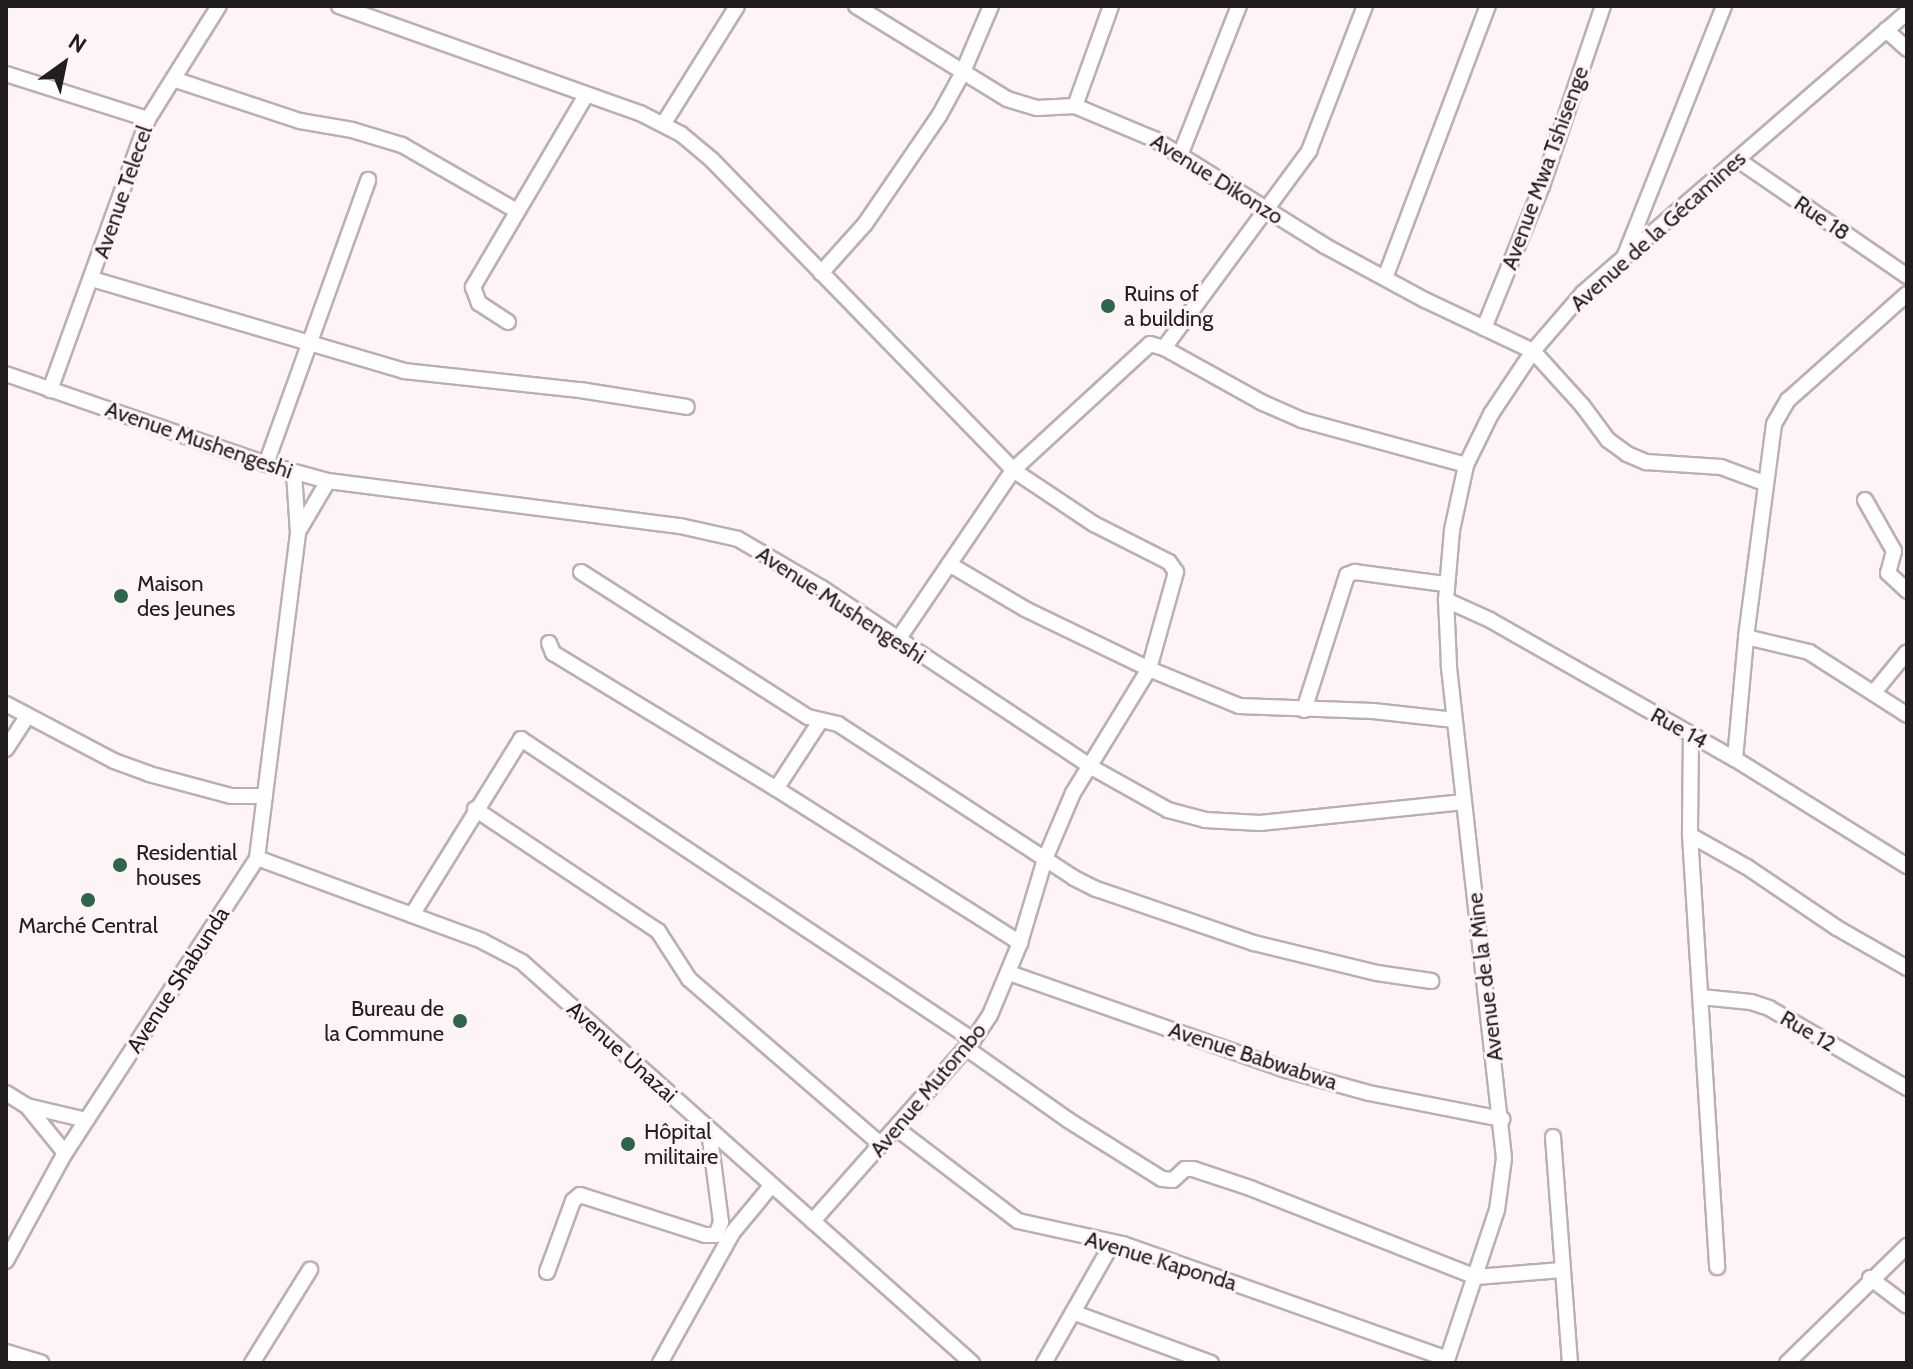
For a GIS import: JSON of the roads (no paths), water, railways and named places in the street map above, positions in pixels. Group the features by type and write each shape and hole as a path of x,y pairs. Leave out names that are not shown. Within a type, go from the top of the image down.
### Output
{"street":[{"name":"Avenue Telecel","path":"50,390 148,119 219,6"},
{"path":"339,6 664,123 712,160 1013,470"},
{"path":"664,123 737,6"},
{"path":"821,273 843,253 893,185 962,74 991,6"},
{"path":"1075,106 1111,6"},
{"path":"1181,153 1239,6"},
{"path":"1164,348 1309,151 1365,6"},
{"path":"1385,278 1488,6"},
{"name":"Avenue Mwa Tshisenge","path":"1484,328 1547,174 1603,6"},
{"path":"1623,259 1724,6"},
{"name":"Avenue Dikonzo","path":"863,8 962,74 1020,105 1037,108 1075,106 1136,130 1181,153 1316,241 1533,351"},
{"name":"Avenue de la Gécamines","path":"1445,584 1457,501 1466,465 1491,414 1533,351 1583,293 1907,12"},
{"path":"1886,30 1907,49"},
{"path":"6,74 148,119"},
{"path":"173,79 300,121 352,130 402,145 517,211"},
{"path":"508,322 479,303 473,287 586,95"},
{"name":"Rue 18","path":"1738,160 1907,276"},
{"path":"266,464 368,180"},
{"path":"92,279 404,371 580,390 687,407"},
{"path":"1735,759 1746,637 1772,430 1781,409 1907,294"},
{"path":"897,641 1013,470 1145,347 1154,344 1261,402 1302,420 1466,465"},
{"path":"1533,351 1562,381 1608,440 1627,454 1646,462 1721,467 1764,483"},
{"name":"Avenue Mushengeshi","path":"6,374 266,464 328,481 680,526 738,539 822,588 897,641 1091,767 1168,810 1205,820 1236,823 1322,819 1464,802"},
{"name":"Avenue Mutombo","path":"813,1221 970,1044 990,1015 1020,943 1045,859 1073,793 1149,669 1176,579 1174,567 1094,524 1013,470"},
{"path":"294,473 298,533"},
{"path":"298,533 328,481"},
{"path":"1865,500 1894,551 1888,573 1907,591"},
{"name":"Avenue Shabunda","path":"6,1261 65,1153 257,858 298,533"},
{"path":"949,564 1025,609 1149,669 1239,706 1373,711 1455,720"},
{"path":"581,572 808,717 838,724 1096,889 1254,943 1377,973 1431,981"},
{"path":"1304,710 1347,575 1355,572 1445,584"},
{"name":"Avenue de la Mine","path":"1445,584 1455,720 1504,1158 1500,1195 1447,1361"},
{"name":"Rue 14","path":"1446,600 1490,620 1735,759 1907,866"},
{"path":"1746,637 1809,652 1875,691 1907,715"},
{"path":"549,643 553,653 1020,943"},
{"path":"1875,691 1907,652"},
{"path":"6,704 114,761 149,774 231,796 265,796"},
{"path":"6,749 27,717"},
{"path":"776,789 821,720"},
{"path":"1691,734 1690,835 1707,1082 1707,1160 1717,1267"},
{"path":"412,915 521,739 970,1044 1068,1120 1162,1179 1173,1180 1185,1169 1193,1169 1250,1188 1476,1277 1562,1270"},
{"path":"475,809 658,931 689,979 881,1145"},
{"path":"1690,835 1907,968"},
{"name":"Avenue Unazai","path":"257,858 496,946 522,962 972,1363"},
{"name":"Avenue Babwabwa","path":"1009,973 1286,1070 1369,1093 1502,1119"},
{"name":"Rue 12","path":"1701,997 1751,1002 1769,1008 1907,1088"},
{"path":"6,1093 27,1106 86,1120"},
{"path":"27,1106 65,1153"},
{"name":"Avenue Kaponda","path":"896,1128 1010,1217 1113,1242 1447,1361"},
{"path":"547,1272 571,1205 580,1195 705,1235 716,1235 721,1222 709,1131"},
{"path":"1553,1137 1570,1363"},
{"path":"660,1363 733,1232 771,1186"},
{"path":"1044,1363 1113,1242"},
{"path":"1787,1363 1870,1278 1907,1246"},
{"path":"252,1363 310,1270"},
{"path":"1870,1278 1907,1306"},
{"path":"1075,1313 1211,1363"},
{"path":"6,1352 41,1363"}],"place":[{"name":"Ruins of a building","path":"1108,306"},
{"name":"Maison des Jeunes","path":"121,596"},
{"name":"Residential houses","path":"120,865"},
{"name":"Marché Central","path":"88,900"},
{"name":"Bureau de la Commune","path":"460,1021"},
{"name":"Hôpital militaire","path":"628,1144"}]}
